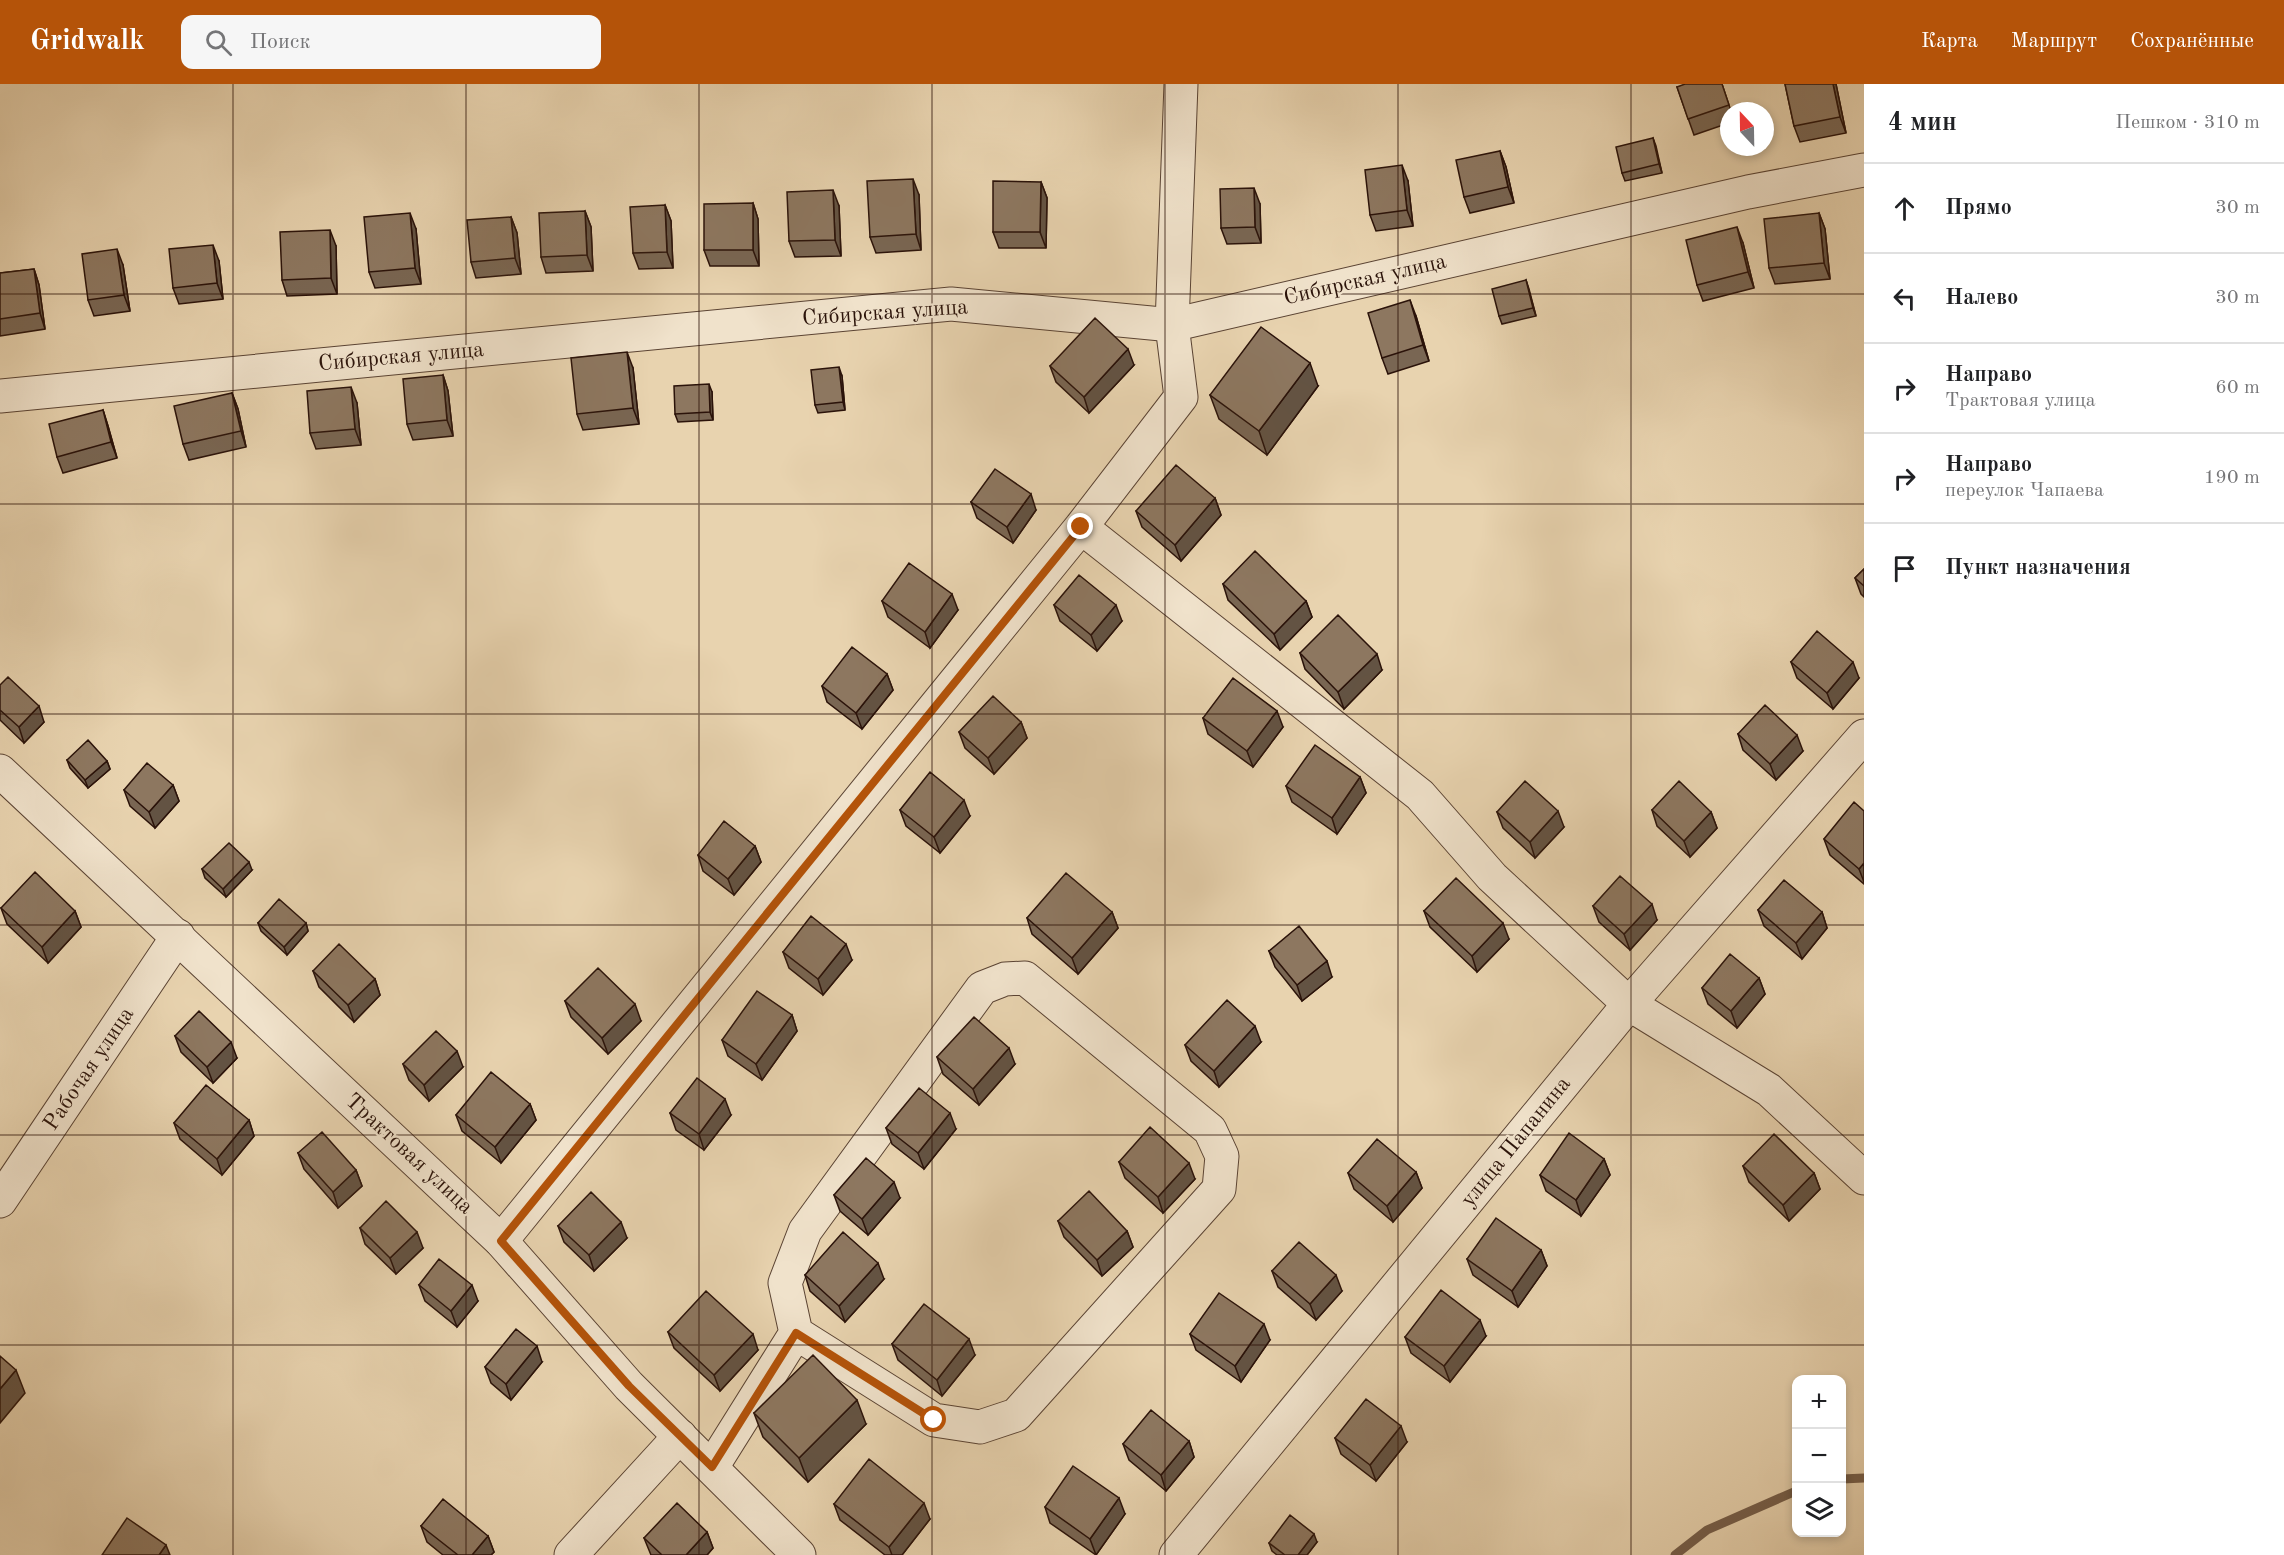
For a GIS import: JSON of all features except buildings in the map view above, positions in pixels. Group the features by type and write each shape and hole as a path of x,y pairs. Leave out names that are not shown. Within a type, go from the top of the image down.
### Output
{"street":[{"path":"501,1241 1081,527 1181,398 1172,325 1181,84"},
{"name":"Сибирская улица","path":"0,396 951,304 1172,325 1748,192 1864,170"},
{"path":"1081,527 1420,795 1492,877 1629,1004 1769,1090 1864,1178"},
{"name":"улица Папанина","path":"1176,1555 1629,1004 1864,736"},
{"name":"Трактовая улица","path":"0,771 501,1241 629,1386 799,1555"},
{"name":"Рабочая улица","path":"0,1202 178,936"},
{"path":"712,1467 796,1333 785,1283 805,1231 982,988 1005,979 1025,978 1210,1130 1222,1156 1219,1189 1016,1415 980,1427 934,1420 796,1333"},
{"path":"572,1555 680,1436"}],"waterway":[{"path":"1846,1479 1864,1478"},
{"path":"1675,1555 1707,1530 1792,1493"}],"route":[{"path":"934,1420 796,1333 712,1467 629,1386 501,1241 1081,527"}]}
